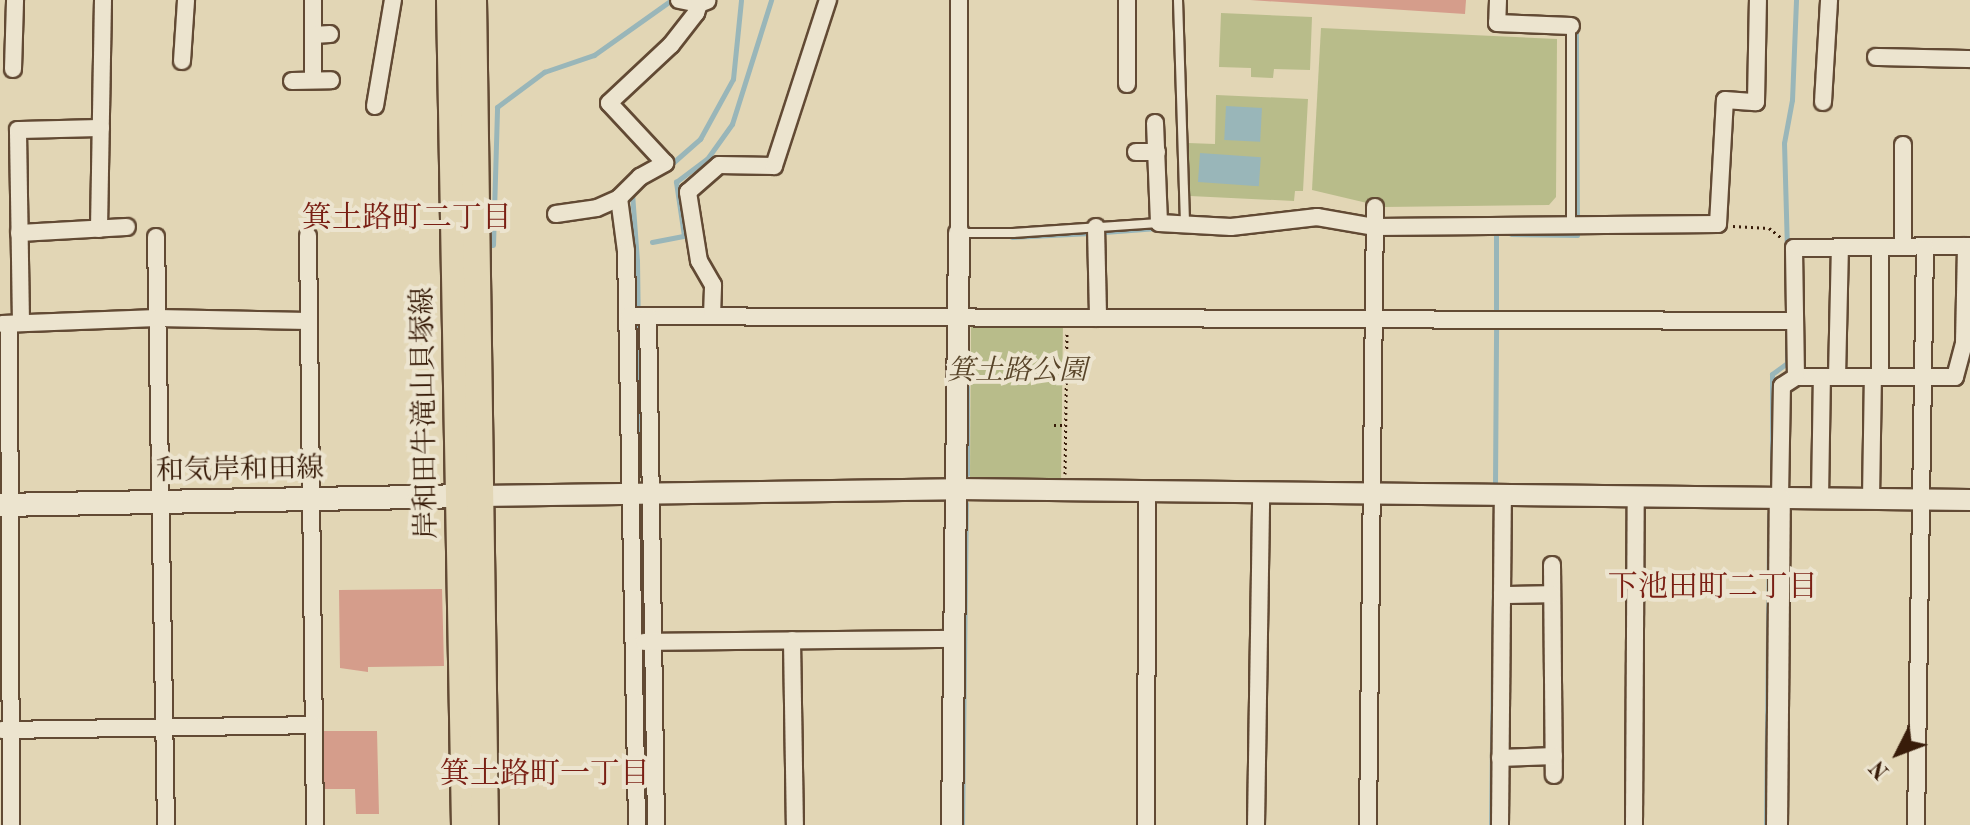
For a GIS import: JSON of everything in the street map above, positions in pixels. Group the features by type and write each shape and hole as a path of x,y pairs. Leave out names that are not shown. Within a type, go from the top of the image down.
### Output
{"main road":[{"name":"岸和田牛滝山貝塚線","path":"450,0 485,825"},
{"name":"岸和田牛滝山貝塚線","path":"465,825 473,0"},
{"name":"和気岸和田線","path":"4,505 470,496"}],"street":[{"path":"13,69 15,0"},
{"path":"99,229 103,0"},
{"path":"182,61 186,0"},
{"path":"313,0 322,35 313,80"},
{"path":"375,106 393,0"},
{"path":"679,0 704,2"},
{"path":"712,316 713,285 699,261 688,192 719,165 774,166 828,0"},
{"path":"952,825 959,0"},
{"path":"1127,0 1127,84"},
{"path":"1498,0 1497,23 1571,26"},
{"path":"1155,123 1159,223 1231,227 1317,217 1375,227 1718,224 1725,100 1756,102 1758,0"},
{"path":"1823,102 1829,0"},
{"path":"556,214 597,208 619,198 640,177 665,163 609,103 671,45 704,2"},
{"path":"1876,57 1970,59"},
{"path":"292,81 331,80"},
{"path":"11,825 5,730 4,505 10,324 19,233 18,130 101,128"},
{"path":"1903,145 1903,247"},
{"path":"1136,152 1157,152"},
{"path":"619,198 638,316 644,642 656,825"},
{"path":"1368,825 1375,207"},
{"path":"19,233 127,227"},
{"path":"1096,227 1098,318"},
{"path":"308,236 315,825"},
{"path":"156,237 163,503 166,825"},
{"path":"1777,825 1782,386 1796,377 1955,377 1964,343 1968,246 1794,248 1796,377"},
{"path":"1871,499 1880,247"},
{"path":"1916,825 1925,247"},
{"path":"1820,499 1840,249"},
{"path":"638,316 1795,321"},
{"path":"10,324 157,318 308,321"},
{"path":"470,496 956,489 1970,500"},
{"path":"1146,825 1147,491"},
{"path":"1256,825 1261,492"},
{"path":"1500,825 1503,495"},
{"path":"1634,825 1636,496"},
{"path":"1552,565 1554,775"},
{"path":"1502,595 1552,594"},
{"path":"644,642 954,639"},
{"path":"792,640 795,825"},
{"path":"637,825 644,642"},
{"path":"5,730 314,725"},
{"path":"1500,758 1554,756"}],"lane":[{"path":"1178,0 1185,224"},
{"path":"1571,26 1571,226"},
{"path":"959,233 1013,233 1159,223"}],"path":[{"path":"1718,224 1769,228 1794,248"},
{"path":"1065,490 1067,318"},
{"path":"1054,425 1066,425"}],"green space":[{"path":"1221,13 1312,17 1310,70 1274,69 1273,78 1251,77 1251,68 1219,67"},
{"path":"1321,28 1557,39 1556,197 1549,205 1384,207 1312,190"},
{"path":"1216,95 1308,99 1303,191 1295,191 1294,201 1190,196 1188,143 1215,144"},
{"name":"箕土路公園","path":"1063,321 1061,486 977,485 970,479 971,326 975,322"}],"water":[{"path":"1226,106 1262,108 1260,142 1224,140"},
{"path":"1200,153 1261,157 1259,186 1198,182"}],"building":[{"path":"1250,0 1466,0 1465,14"},
{"path":"442,589 444,666 368,667 368,672 340,668 339,590"},
{"path":"322,731 377,731 379,814 356,814 355,789 323,789"}],"waterway":[{"path":"668,167 700,139 733,79 741,0"},
{"path":"652,242 684,236 676,182 707,159 732,124 771,0"},
{"path":"1787,250 1784,143 1792,100 1796,0"},
{"path":"493,245 497,107 544,72 594,55 670,1"},
{"path":"1511,234 1577,235 1576,31 1572,31"},
{"path":"632,193 637,261 640,475"},
{"path":"1104,232 1157,228"},
{"path":"1012,237 1091,233"},
{"path":"1496,234 1496,312"},
{"path":"1772,482 1772,374 1787,363 1787,324"},
{"path":"1495,484 1496,325"},
{"path":"967,387 967,474"},
{"path":"962,825 966,503"},
{"path":"1491,825 1495,510"},
{"path":"1766,825 1769,514"},
{"path":"641,515 647,825"}],"district":[{"name":"箕土路町二丁目","path":"407,219"},
{"name":"下池田町二丁目","path":"1713,588"},
{"name":"箕土路町一丁目","path":"545,775"}]}
